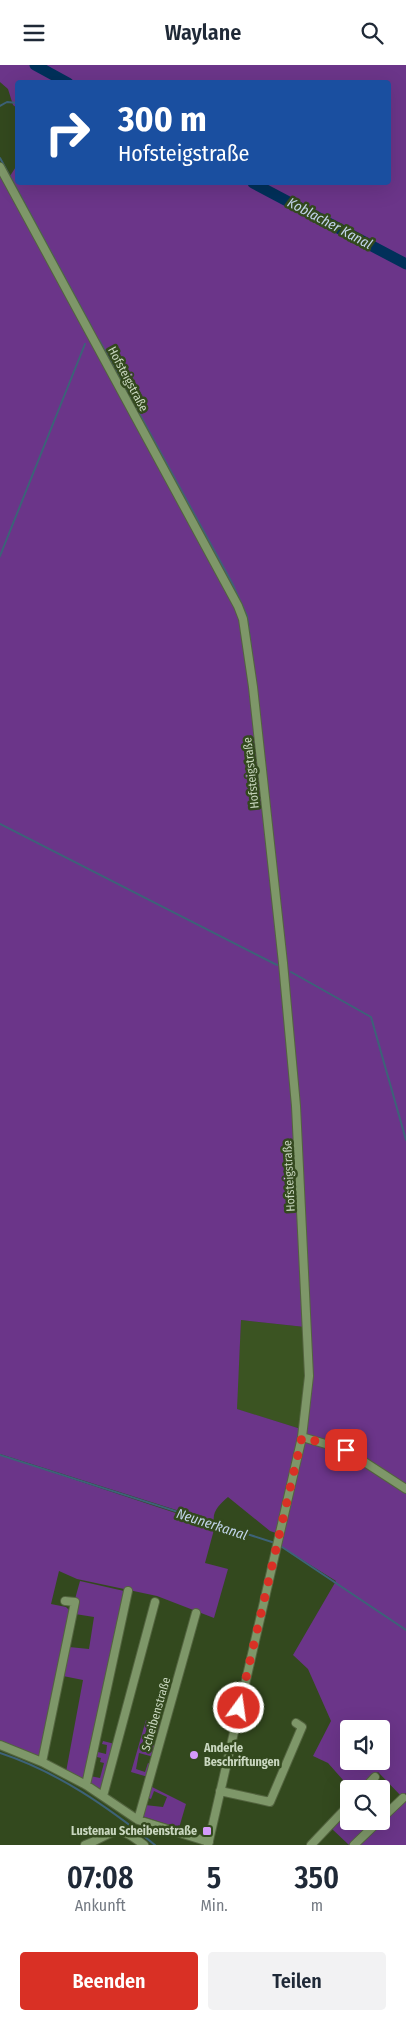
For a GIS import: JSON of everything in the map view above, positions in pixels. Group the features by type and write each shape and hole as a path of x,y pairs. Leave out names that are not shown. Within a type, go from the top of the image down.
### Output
{"street":[{"name":"Hofsteigstraße","path":"0,167 230,588 244,619 254,687 296,1106 308,1376 302,1437 280,1539 208,1843"},
{"path":"302,1437 346,1450 406,1489"},
{"path":"86,1785 128,1591"},
{"path":"42,1762 75,1603 65,1601"},
{"path":"103,1797 156,1602"},
{"name":"Scheibenstraße","path":"138,1820 196,1613"},
{"path":"220,1791 270,1802 302,1727 296,1723"},
{"path":"0,1745 42,1762 86,1785 138,1820 208,1843"},
{"path":"372,1780 375,1777"},
{"path":"390,1810 403,1798"},
{"path":"312,1845 340,1815"},
{"path":"86,1845 115,1830 122,1830 144,1845"},
{"path":"354,1845 370,1830"}],"shaded area":[{"path":"0,65 406,65 406,1793 402,1797 390,1784 390,1780 386,1780 378,1772 370,1780 343,1780 328,1763 313,1756 331,1721 308,1669 293,1655 336,1581 277,1544 279,1534 270,1531 228,1497 215,1511 214,1522 0,1454 0,174 5,184 15,168 15,185 391,185 391,80 15,80 15,106 8,89 0,82","holes":["49,263 250,625 221,581","241,1320 305,1327 306,1355 301,1429 237,1409"]},
{"path":"241,1320 305,1327 306,1355 301,1429 236,1409"},
{"path":"0,1455 215,1526 205,1563 228,1569 214,1618 157,1596 77,1579 59,1571 51,1604 66,1607 70,1611 42,1762 0,1745"},
{"path":"80,1581 124,1591 84,1780 66,1772 83,1680 63,1676 69,1647 89,1649 94,1617 75,1614 78,1600 75,1599"},
{"path":"146,1720 163,1725 161,1734 156,1733 157,1726 148,1724 141,1748 150,1751 152,1744 157,1746 154,1757 139,1753 136,1769 145,1772 148,1763 152,1765 148,1777 131,1772"},
{"path":"103,1741 115,1744 102,1793 89,1784 90,1776 100,1778 104,1763 100,1762 101,1758 97,1757 98,1752 106,1754 107,1745 102,1744"},
{"path":"150,1786 186,1804 179,1828 142,1816 145,1805 163,1807 167,1797 154,1791 151,1799 146,1797"},
{"path":"406,1794 406,1845 354,1845 369,1830 390,1830 390,1810"},
{"path":"340,1818 340,1830 368,1830 352,1845 349,1845 331,1828"}],"waterway":[{"name":"Koblacher Kanal","path":"35,65 62,80"},
{"path":"0,106 7,102 15,103"},
{"path":"0,158 92,328"},
{"name":"Koblacher Kanal","path":"257,185 406,264"},
{"path":"99,340 232,583 247,616 254,671"},
{"path":"0,556 85,344"},
{"path":"0,824 277,965"},
{"path":"291,972 371,1017 406,1140"},
{"name":"Neunerkanal","path":"0,1455 275,1543"},
{"name":"Neunerkanal","path":"279,1545 406,1630"},
{"path":"0,1753 62,1780 101,1804 155,1845"}],"place":[{"name":"Anderle Beschriftungen","path":"194,1755"},
{"name":"Lustenau Scheibenstraße","path":"207,1831"}],"route":[{"path":"239,1708 272,1566 281,1536 302,1437 346,1450"}]}
